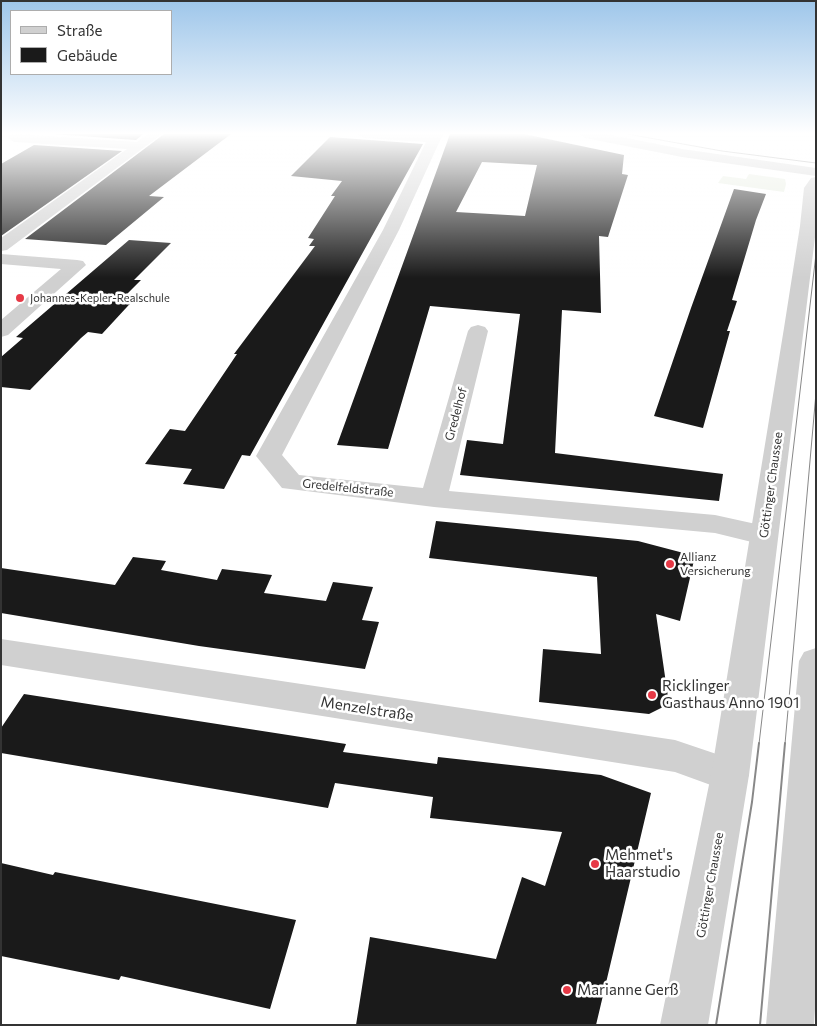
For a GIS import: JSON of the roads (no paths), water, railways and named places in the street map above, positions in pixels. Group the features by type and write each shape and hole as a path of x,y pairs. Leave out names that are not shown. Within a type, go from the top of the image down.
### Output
{"street":[{"path":"1,246 90,182"},
{"name":"Gredelfeldstraße","path":"414,182 391,230 269,456 291,482 434,498 715,524 764,534"},
{"name":"Göttinger Chaussee","path":"684,1025 730,775 807,235 811,188 816,182"},
{"path":"1,259 77,265 1,331"},
{"name":"Gredelhof","path":"434,498 478,331"},
{"name":"Menzelstraße","path":"1,652 675,756 730,775"},
{"path":"790,1025 804,864 816,661"}],"tram line":[{"path":"759,744 816,254"},
{"path":"785,744 816,393"},
{"path":"716,1025 752,802 759,743"},
{"path":"760,1025 785,743"}],"place":[{"name":"Johannes-Kepler-Realschule","path":"20,298"},
{"name":"Allianz Versicherung","path":"670,564"},
{"name":"Ricklinger Gasthaus Anno 1901","path":"652,695"},
{"name":"Mehmet's Haarstudio","path":"595,864"},
{"name":"Marianne Gerß","path":"567,990"}]}
